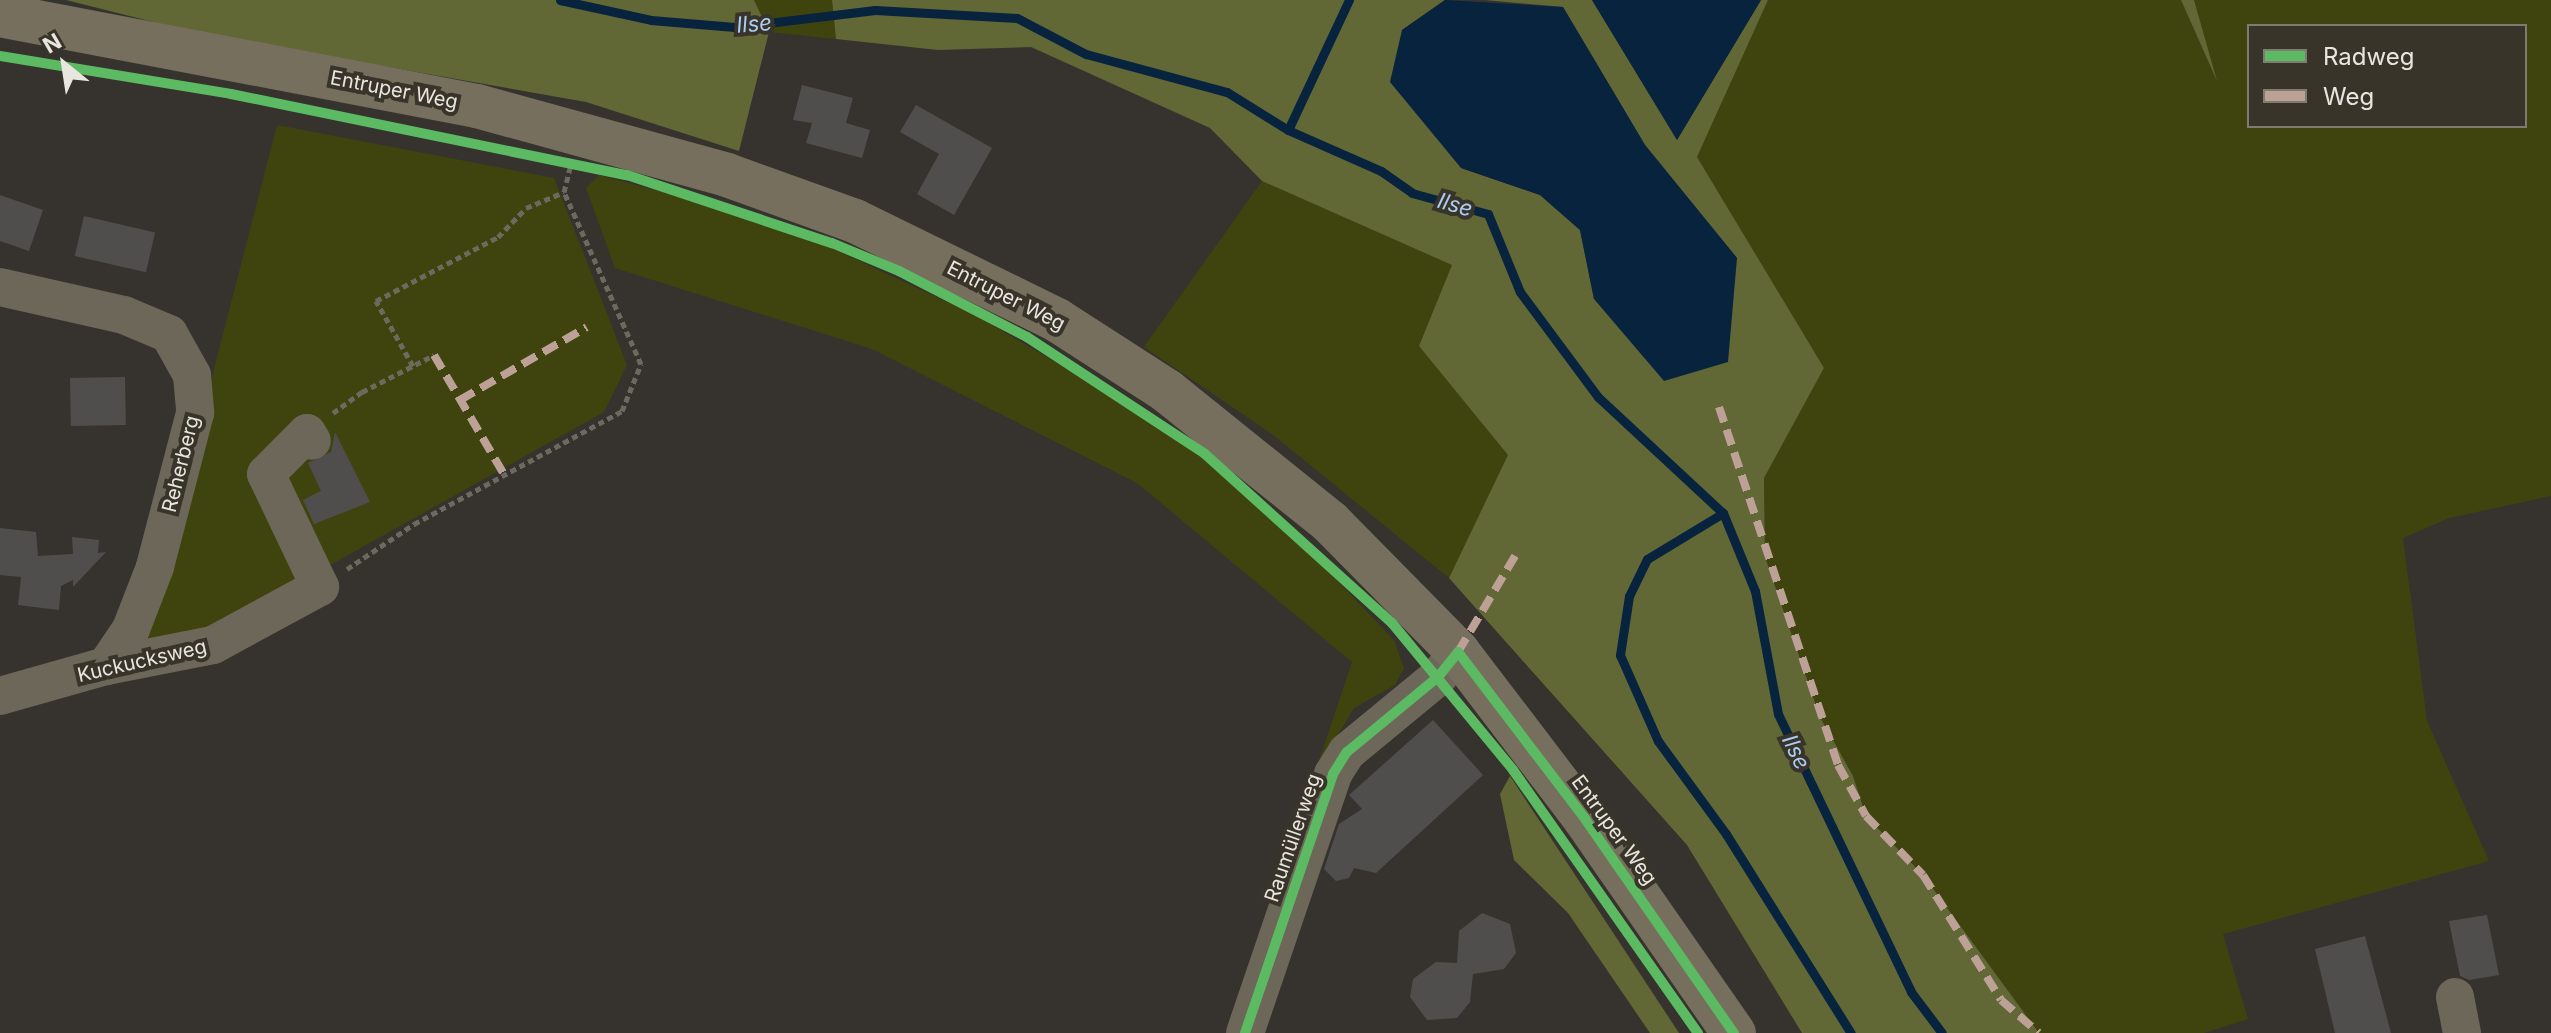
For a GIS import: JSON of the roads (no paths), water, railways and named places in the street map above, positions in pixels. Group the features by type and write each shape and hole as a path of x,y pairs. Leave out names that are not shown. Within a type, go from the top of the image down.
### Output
{"main road":[{"name":"Entruper Weg","path":"0,15 477,106 727,175 855,221 1057,320 1167,391 1330,522 1458,652 1585,819 1734,1033"}],"street":[{"name":"Reherberg","path":"0,287 124,315 169,334 192,375 195,413 155,567 131,629 106,666"},
{"name":"Kuckucksweg","path":"0,696 106,666 213,645 320,587 266,474 307,433 312,441"},
{"name":"Raumüllerweg","path":"1245,1033 1333,774 1347,752 1438,677 1458,652"}],"water":[{"path":"1445,0 1563,7 1645,145 1737,258 1728,362 1664,381 1594,299 1580,230 1540,195 1461,168 1390,82 1402,30"},
{"path":"1592,0 1761,0 1677,140"}],"waterway":[{"name":"Ilse","path":"560,0 651,20 735,27 875,10 1017,18 1086,54 1227,92 1288,130 1381,171 1412,193 1488,214 1520,292 1598,397 1723,513 1755,591 1778,714 1911,992 1942,1033"},
{"path":"1288,130 1349,0"},
{"path":"1723,513 1647,559 1629,596 1620,655 1658,741 1726,834 1851,1033"}]}
